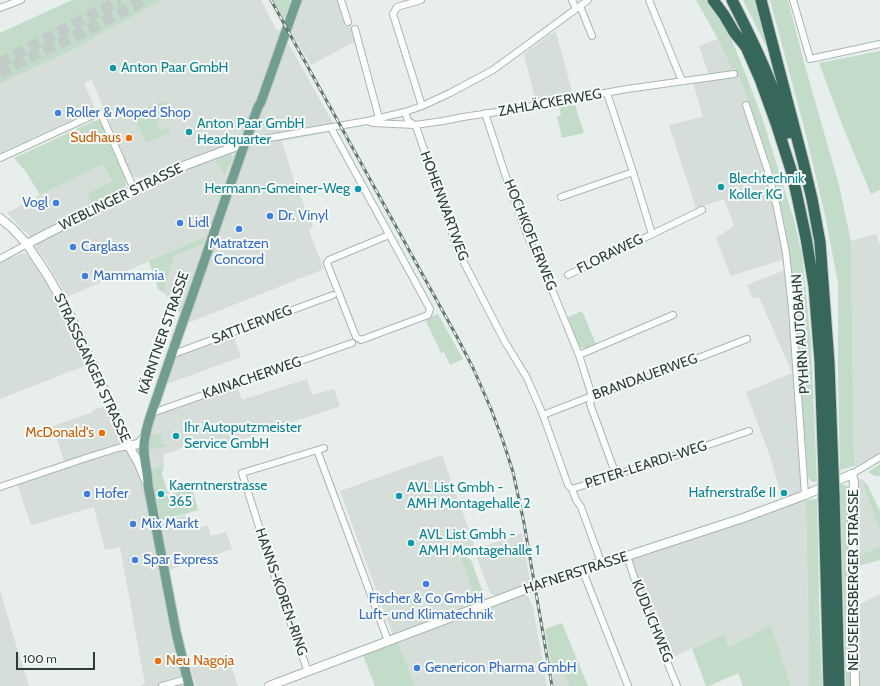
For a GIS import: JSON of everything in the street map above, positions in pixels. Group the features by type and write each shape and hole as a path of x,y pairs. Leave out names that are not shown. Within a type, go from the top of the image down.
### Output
{"highway":[{"name":"PYHRN AUTOBAHN","path":"714,0 734,32 746,47 760,79 791,170 806,238 814,286 820,361 828,472 839,686"},
{"path":"724,0 746,47"},
{"path":"732,0 757,52 785,120 807,200 823,276"},
{"name":"PYHRN AUTOBAHN","path":"762,0 812,200 820,242 829,363 828,472"},
{"name":"PYHRN AUTOBAHN","path":"829,497 829,686"}],"main road":[{"name":"KÄRNTNER STRASSE","path":"188,683 176,632 148,485 144,438 171,355 255,113 261,102 297,0"}],"street":[{"path":"0,8 21,0"},
{"path":"341,0 348,22"},
{"path":"421,0 397,7 393,14 422,106"},
{"path":"572,0 578,7 592,36"},
{"path":"245,143 367,121 405,112 422,106 493,70 588,0"},
{"path":"649,0 682,82"},
{"path":"793,0 810,57 880,44"},
{"path":"355,28 380,118"},
{"name":"ZAHLÄCKERWEG","path":"367,121 373,123 415,125 607,93 734,74"},
{"name":"FLORAWEG","path":"607,93 652,234"},
{"path":"746,105 768,171 786,253 805,495"},
{"path":"0,158 100,112 134,189"},
{"name":"HOHENWARTWEG","path":"405,112 408,121 415,125 458,251 507,344 527,378 543,415"},
{"name":"HOCHKOFLERWEG","path":"485,114 528,237 579,355 592,396 590,404 616,474"},
{"path":"331,128 430,309 428,315 361,340 356,337 327,263 329,260 389,235"},
{"name":"WEBLINGER STRASSE","path":"0,259 52,230 134,189 186,165 245,143"},
{"path":"561,197 633,172"},
{"name":"FLORAWEG","path":"568,275 702,210"},
{"name":"STRASSGANGER STRASSE","path":"0,218 27,244 48,276 71,317 110,403 123,436 138,462 148,485"},
{"name":"SATTLERWEG","path":"171,355 333,295"},
{"path":"579,355 673,315"},
{"name":"BRANDAUERWEG","path":"543,415 747,339"},
{"name":"KAINACHERWEG","path":"152,413 352,343"},
{"path":"543,415 568,485 572,489"},
{"name":"PETER-LEARDI-WEG","path":"601,562 581,507 576,500 572,489 749,431"},
{"path":"0,487 118,448 138,444 144,438"},
{"name":"HANNS-KOREN-RING","path":"308,672 280,593 242,473 324,448"},
{"path":"317,450 388,641"},
{"name":"HAFNERSTRASSE","path":"270,686 582,568 627,556 743,518 805,495 852,474 880,458"},
{"name":"NEUSEIERSBERGER STRASSE","path":"852,474 854,482 852,515 855,686"},
{"name":"KUDLICHWEG","path":"627,556 639,592 677,686"},
{"path":"582,568 628,686"},
{"path":"162,686 188,683"}],"shaded area":[{"path":"162,0 261,0 277,31 281,30 336,131 282,141 295,184 313,226 309,231 324,269 188,323 164,293 174,256 204,244 205,237 67,297 51,269 36,248 37,243 7,213 103,164 112,181 87,194 96,212 176,172 216,158 217,166 220,166 226,177 238,140 141,178 135,177 131,174 126,163 92,80 84,83 94,106 91,111 0,153 0,84 72,50"},
{"path":"302,0 341,0 356,41 311,65 290,30"},
{"path":"556,32 573,95 536,103 524,54 550,34"},
{"path":"718,39 732,69 735,68 740,78 758,126 774,174 787,236 794,297 808,478 806,500 809,686 791,686 771,625 729,647 724,634 667,660 627,556 783,507 771,459 746,392 792,373 759,297 753,299 747,285 785,270 782,260 731,276 716,238 734,226 724,199 696,208 669,125 703,117 692,79 709,75 699,46"},
{"path":"876,234 880,246 880,452 854,467 851,241"},
{"path":"24,253 28,256 45,280 71,328 87,365 0,399 0,263"},
{"path":"232,331 241,357 161,386 171,355"},
{"path":"307,379 312,395 334,389 340,406 211,450 207,439 165,454 163,457 164,465 151,471 148,485 189,686 138,686 145,684 120,547 105,550 94,507 31,525 15,478 64,461 53,426 93,412 93,410 116,403 130,437 132,439 144,438 152,413 236,384 242,400"},
{"path":"442,455 474,544 473,546 459,552 475,599 463,603 463,609 393,636 340,491"},
{"path":"861,479 880,532 880,547 855,557 856,514 859,480"},
{"path":"185,515 189,526 192,529 208,525 211,536 226,532 232,549 169,570 160,523"},
{"path":"522,533 530,583 497,596 490,593 474,550"},
{"path":"0,590 17,648 29,686 0,686"},
{"path":"526,593 533,607 547,686 415,686 398,642"},
{"path":"880,594 880,686 859,686 856,606"},
{"path":"219,658 231,666 238,686 196,686 191,668"},
{"path":"560,664 569,686 554,686 551,665"}],"green space":[{"path":"72,0 162,0 72,50 0,84 0,33"},
{"path":"273,0 291,0 284,20"},
{"path":"696,0 706,0 731,38 762,117 794,220 802,255 811,343 817,481 812,482 808,478 794,297 787,236 774,174 740,78 735,68 732,69 718,39"},
{"path":"743,0 755,0 766,46"},
{"path":"770,0 788,0 839,185 851,241 854,466 840,470 838,283 825,215 805,131"},
{"path":"880,51 880,190 871,194 843,127 819,63"},
{"path":"162,102 167,103 171,117 157,122 160,130 168,128 170,133 146,143 133,113"},
{"path":"575,103 584,133 562,138 557,116 561,115 559,106"},
{"path":"100,120 125,178 125,187 93,206 87,194 112,181 103,164 40,195 26,172 14,158 94,121"},
{"path":"231,154 233,156 225,177 220,166 217,166 216,159"},
{"path":"205,237 204,244 174,256 164,293 158,289 149,261"},
{"path":"582,311 596,344 585,348 579,346 566,318"},
{"path":"438,314 463,359 450,365 444,352 441,353 425,319"},
{"path":"161,434 161,444 165,444 166,447 149,449 151,435"},
{"path":"880,464 880,476 875,476 868,472"},
{"path":"164,465 162,474 167,491 171,492 155,497 151,471"},
{"path":"861,479 867,484 880,511 880,532"},
{"path":"840,484 848,486 850,493 852,686 846,686"},
{"path":"192,488 198,510 161,521 156,499"},
{"path":"817,499 822,686 809,686 806,500"},
{"path":"880,547 880,560 855,567 855,557"},
{"path":"465,557 471,560 485,598 484,601 472,605 471,601 475,599 461,558"},
{"path":"562,623 588,686 569,686 561,664 551,665 545,629"},
{"path":"771,625 791,686 743,686 738,673 706,686 692,649 724,634 729,647"},
{"path":"398,642 415,686 375,686 363,655"}],"tunnel":[{"path":"0,63 120,0"},
{"path":"0,73 144,0"}],"railway":[{"path":"271,0 457,337 473,368 491,409 513,472 524,523 552,686"}],"place":[{"name":"Anton Paar GmbH","path":"113,68"},
{"name":"Roller & Moped Shop","path":"58,113"},
{"name":"Anton Paar GmbH Headquarter","path":"189,132"},
{"name":"Sudhaus","path":"129,138"},
{"name":"Blechtechnik Koller KG","path":"721,187"},
{"name":"Hermann-Gmeiner-Weg","path":"358,189"},
{"name":"Vogl","path":"56,203"},
{"name":"Dr. Vinyl","path":"270,216"},
{"name":"Lidl","path":"180,223"},
{"name":"Matratzen Concord","path":"239,229"},
{"name":"Carglass","path":"73,247"},
{"name":"Mammamia","path":"85,276"},
{"name":"McDonald's","path":"102,433"},
{"name":"Ihr Autoputzmeister Service GmbH","path":"176,436"},
{"name":"Hafnerstraße II","path":"784,493"},
{"name":"Hofer","path":"87,494"},
{"name":"Kaerntnerstrasse 365","path":"161,494"},
{"name":"AVL List Gmbh - AMH Montagehalle 2","path":"399,496"},
{"name":"Mix Markt","path":"133,524"},
{"name":"AVL List Gmbh - AMH Montagehalle 1","path":"411,543"},
{"name":"Spar Express","path":"135,560"},
{"name":"Fischer & Co GmbH Luft- und Klimatechnik","path":"426,584"},
{"name":"Neu Nagoja","path":"158,661"},
{"name":"Genericon Pharma GmbH","path":"417,668"}]}
